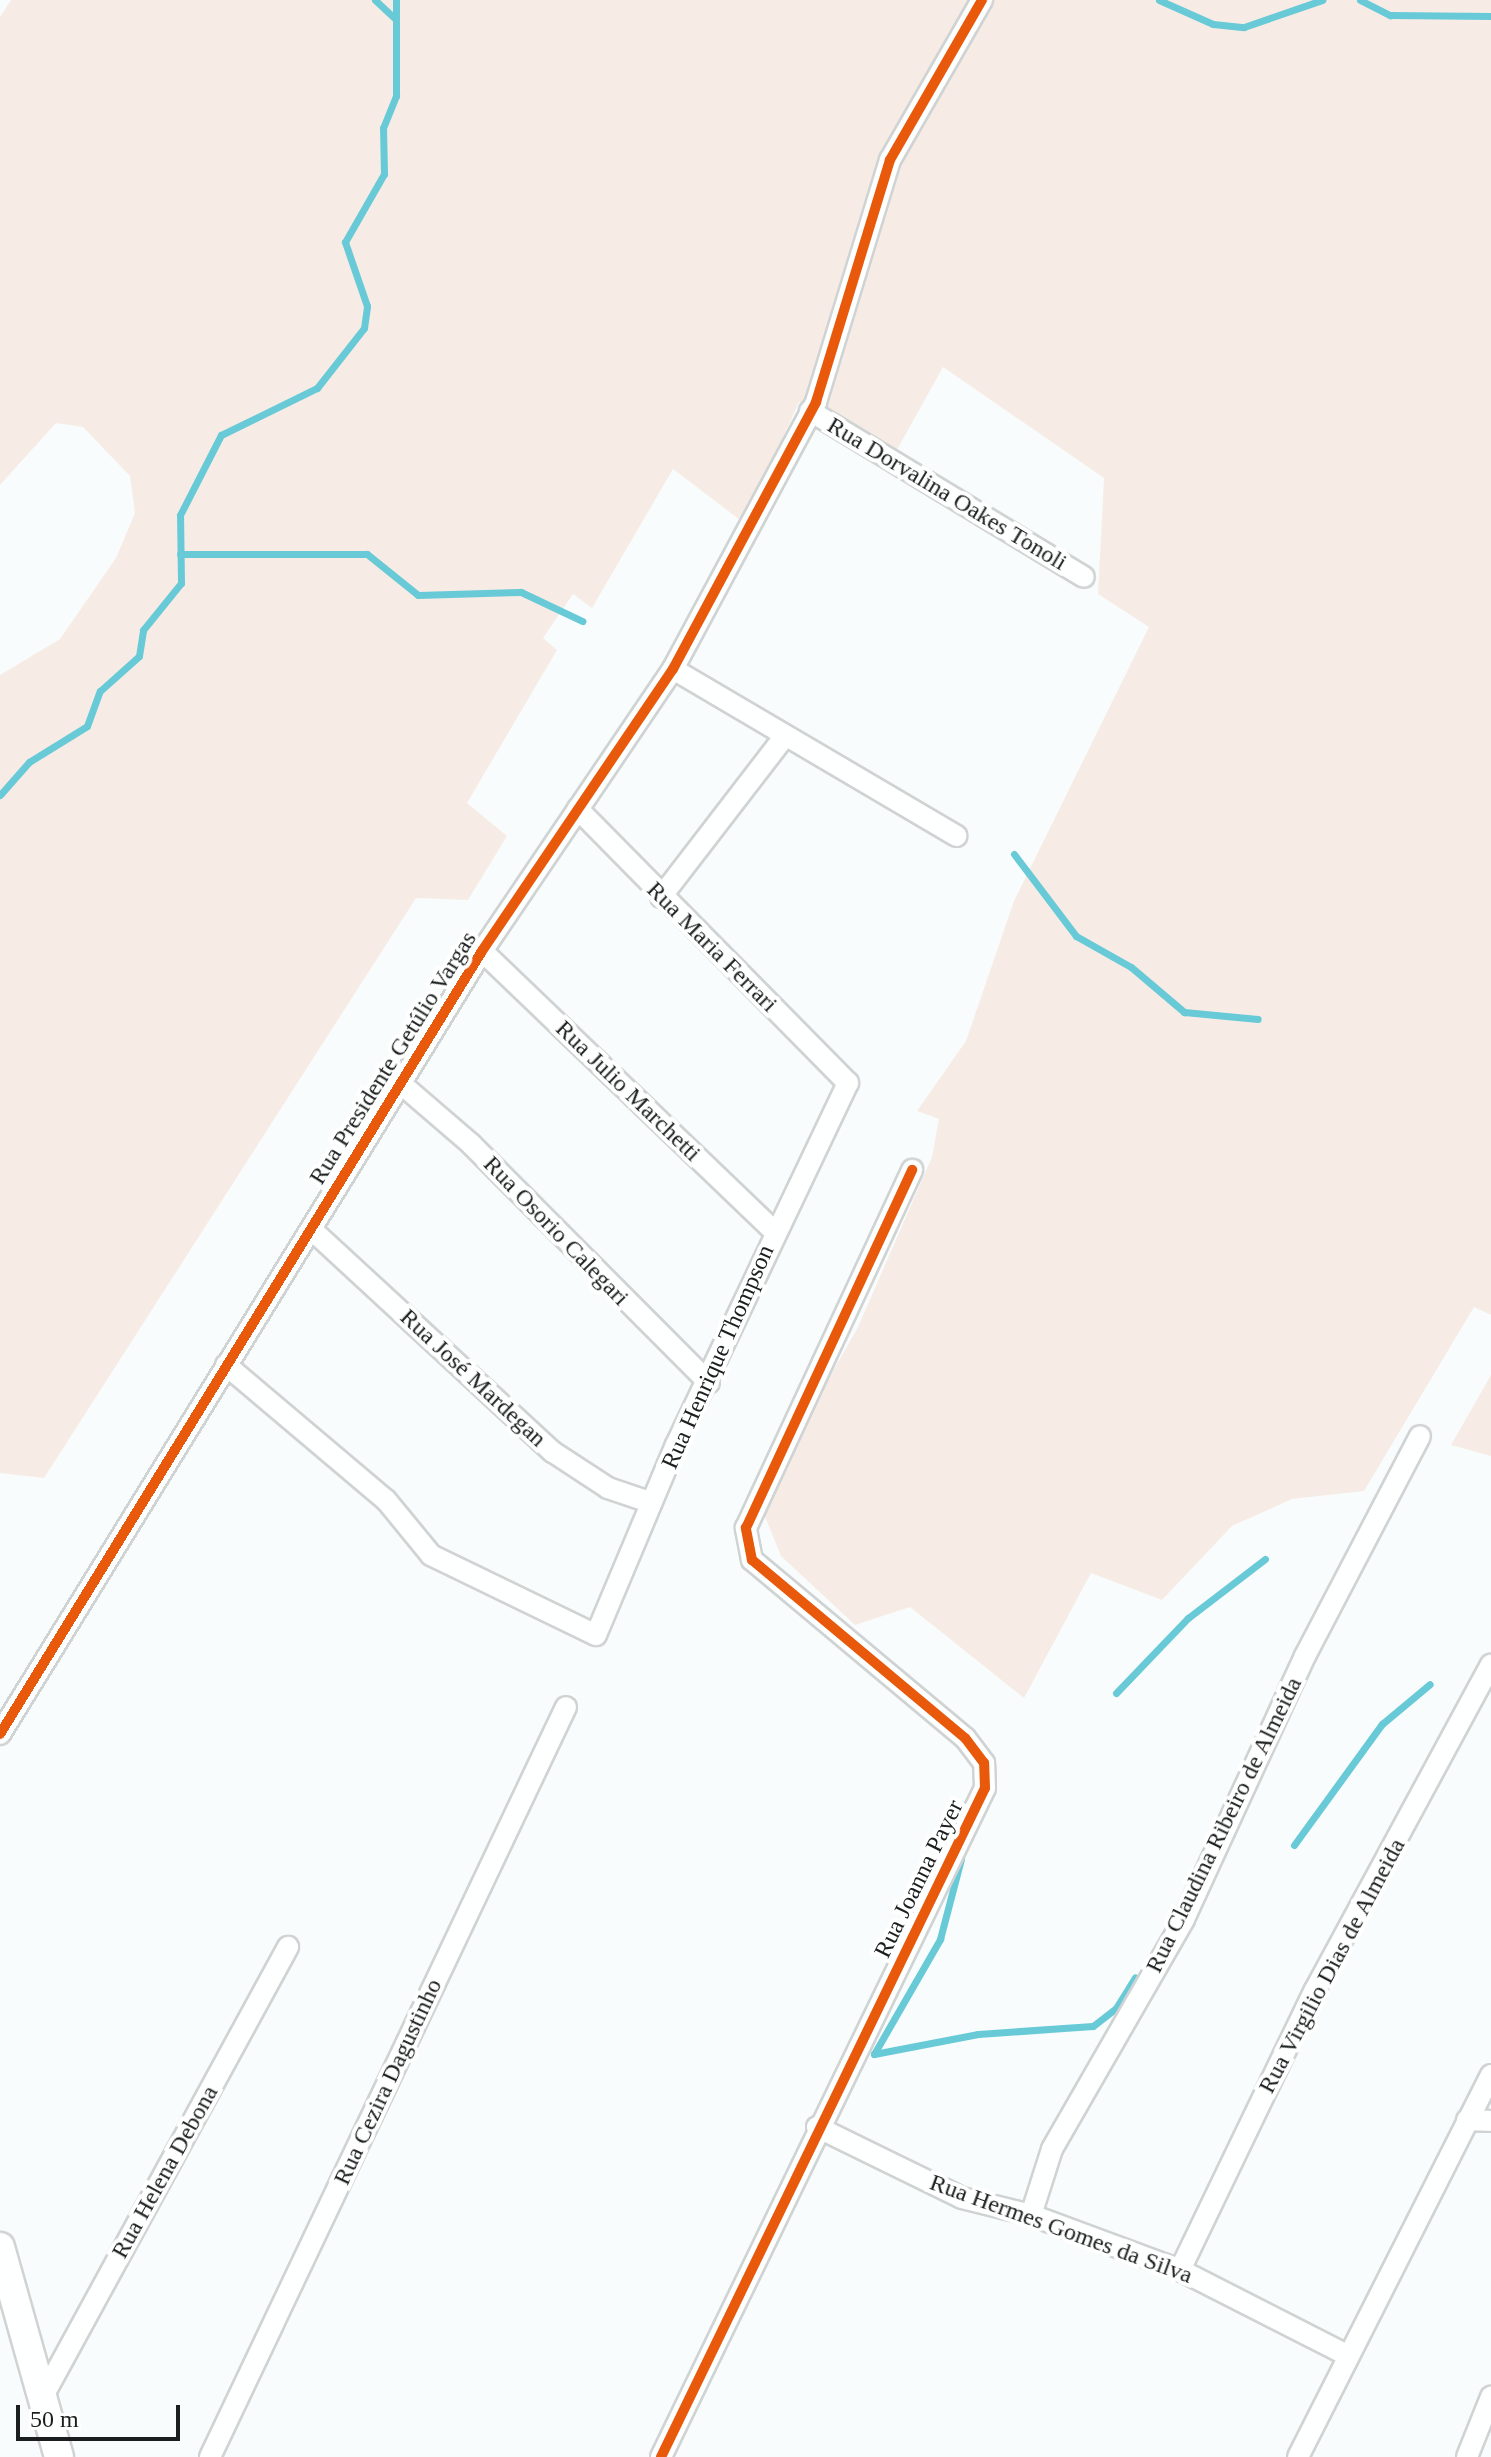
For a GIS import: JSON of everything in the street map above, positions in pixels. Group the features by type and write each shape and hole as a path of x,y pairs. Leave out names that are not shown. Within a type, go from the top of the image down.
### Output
{"main road":[{"path":"0,2247 59,2457"}],"street":[{"name":"Rua Presidente Getúlio Vargas","path":"0,1734 399,1082 482,951 673,669 813,406 890,160 982,0"},
{"name":"Rua Dorvalina Oakes Tonoli","path":"813,406 1084,577"},
{"path":"673,669 956,836"},
{"path":"661,897 784,737"},
{"name":"Rua Maria Ferrari","path":"578,809 661,897 848,1083"},
{"name":"Rua Julio Marchetti","path":"482,951 775,1232"},
{"name":"Rua Osorio Calegari","path":"399,1082 471,1144 709,1383"},
{"name":"Rua Henrique Thompson","path":"226,1365 386,1500 431,1555 596,1635 652,1503 775,1232 848,1083"},
{"name":"Rua Joanna Payer","path":"661,2457 817,2127 985,1788 984,1763 965,1738 752,1560 746,1528 912,1170"},
{"name":"Rua José Mardegan","path":"311,1229 553,1452 608,1488 652,1503"},
{"name":"Rua Claudina Ribeiro de Almeida","path":"1031,2215 1052,2149 1184,1919 1305,1656 1420,1436"},
{"name":"Rua Virgilio Dias de Almeida","path":"1180,2270 1315,1990 1491,1665"},
{"name":"Rua Cezira Dagustinho","path":"210,2457 566,1707"},
{"name":"Rua Helena Debona","path":"42,2398 288,1947"},
{"path":"1298,2457 1491,2075"},
{"path":"1467,2120 1491,2121"},
{"name":"Rua Hermes Gomes da Silva","path":"817,2127 962,2198 1031,2215 1180,2270 1347,2355"},
{"path":"1467,2457 1491,2397"}],"shaded area":[{"path":"11,0 1491,0 1491,1315 1474,1307 1364,1491 1292,1499 1232,1526 1162,1600 1091,1573 1024,1698 910,1607 855,1625 781,1556 759,1502 858,1327 932,1157 939,1119 917,1111 966,1041 1014,901 1149,627 1098,594 1104,478 943,367 893,457 799,402 744,523 673,469 592,608 573,594 543,638 557,650 467,803 507,836 468,900 416,898 44,1478 0,1473 0,675 60,639 116,558 135,513 130,476 83,427 56,423 0,485 0,17"},
{"path":"1491,1375 1491,1456 1451,1445"}],"waterway":[{"path":"375,0 394,18"},
{"path":"0,795 29,762 87,726 100,691 139,656 143,630 181,583 180,515 221,435 317,388 364,328 367,306 345,242 384,174 383,128 396,96 396,0"},
{"path":"1159,0 1213,24 1244,27 1322,0"},
{"path":"1360,0 1390,15 1491,16"},
{"path":"180,554 367,554 418,595 521,592 582,621"},
{"path":"1014,854 1076,936 1131,967 1184,1012 1258,1019"},
{"path":"1116,1693 1188,1618 1265,1559"},
{"path":"1294,1845 1382,1724 1430,1684"},
{"path":"874,2054 940,1939 961,1859"},
{"path":"874,2054 978,2034 1093,2026 1116,2008 1135,1978"}],"cycle path":[{"path":"0,1734 482,951 673,669 816,402 890,160 982,0"},
{"path":"661,2457 985,1788 984,1763 965,1738 752,1560 746,1528 912,1170"}]}
